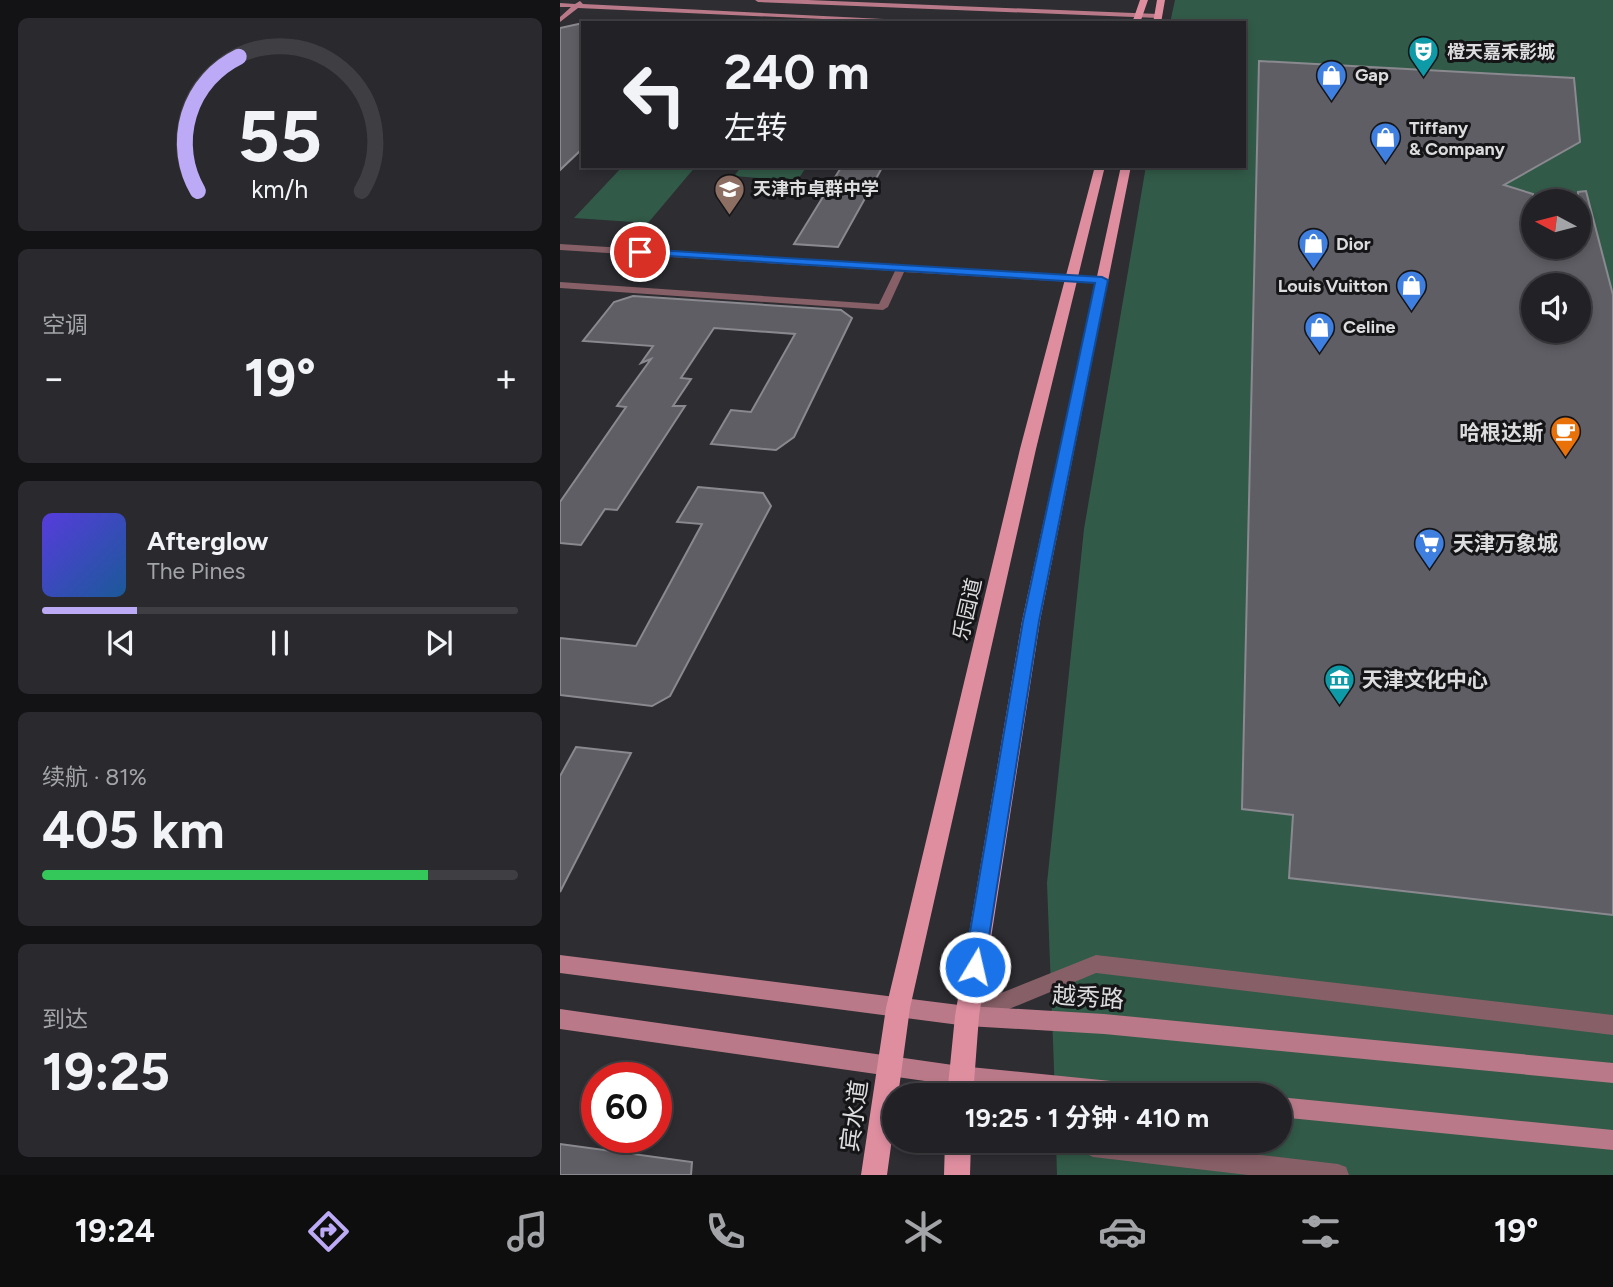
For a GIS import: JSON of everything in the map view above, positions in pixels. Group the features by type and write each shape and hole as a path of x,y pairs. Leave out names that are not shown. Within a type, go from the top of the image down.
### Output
{"main road":[{"path":"560,12 570,4 584,0"},
{"path":"758,0 1137,19 1158,19 1161,0"},
{"path":"1137,19 1144,0"},
{"path":"560,20 570,4"},
{"path":"570,4 921,21"},
{"name":"乐园道","path":"967,1016 1087,279 1100,168"},
{"name":"乐园道","path":"890,1066 898,1008 991,607 1087,279 1125,168"},
{"name":"越秀路","path":"560,964 967,1016 1104,1024 1613,1073"},
{"path":"960,1083 967,1016"},
{"path":"560,1019 890,1066 950,1083"},
{"name":"宾水道","path":"874,1175 890,1066"},
{"path":"1292,1108 1613,1140"},
{"path":"957,1175 958,1153"}],"street":[{"path":"560,247 900,270 1087,279"},
{"path":"560,285 883,307 900,270"},
{"path":"967,1016 1096,964 1613,1025"},
{"path":"1152,1153 1338,1175"}],"green space":[{"name":"天津文化中心","path":"1175,0 1613,0 1613,1175 1057,1175 1056,1153 1292,1153 1292,1083 1055,1083 1047,883 1084,529 1146,168 1246,168 1246,21 1170,21"},
{"path":"621,168 694,168 648,223 574,218"},
{"path":"740,168 806,168 797,181 734,176"}],"building":[{"path":"581,23 581,150 560,170 560,28"},
{"name":"天津万象城","path":"1259,61 1574,78 1580,142 1504,185 1521,190 1521,259 1591,259 1591,210 1613,295 1613,915 1289,878 1293,815 1242,809"},
{"path":"841,168 882,168 838,247 794,244"},
{"path":"633,296 841,310 852,318 794,437 776,450 711,444 731,410 751,412 795,334 714,328 681,378 691,379 673,406 685,406 617,510 605,509 581,545 560,543 560,502 626,407 617,406 651,359 641,363 653,346 583,341 614,302"},
{"path":"698,487 763,493 771,506 670,696 652,706 560,695 560,638 636,646 702,524 677,522"},
{"path":"576,747 631,753 560,892 560,776"},
{"path":"560,1144 581,1147 581,1153 626,1153 692,1162 691,1175 560,1175"}],"place":[{"name":"橙天嘉禾影城","path":"1424,79"},
{"name":"Gap","path":"1332,102"},
{"name":"Tiffany & Company","path":"1386,165"},
{"name":"天津市卓群中学","path":"730,216"},
{"name":"Dior","path":"1313,271"},
{"name":"Louis Vuitton","path":"1411,313"},
{"name":"Celine","path":"1320,354"},
{"name":"哈根达斯","path":"1566,459"},
{"name":"天津万象城","path":"1430,570"},
{"name":"天津文化中心","path":"1339,706"}],"route":[{"path":"640,252 900,270 1102,280 1083,382 1031,621 975,967"}]}
